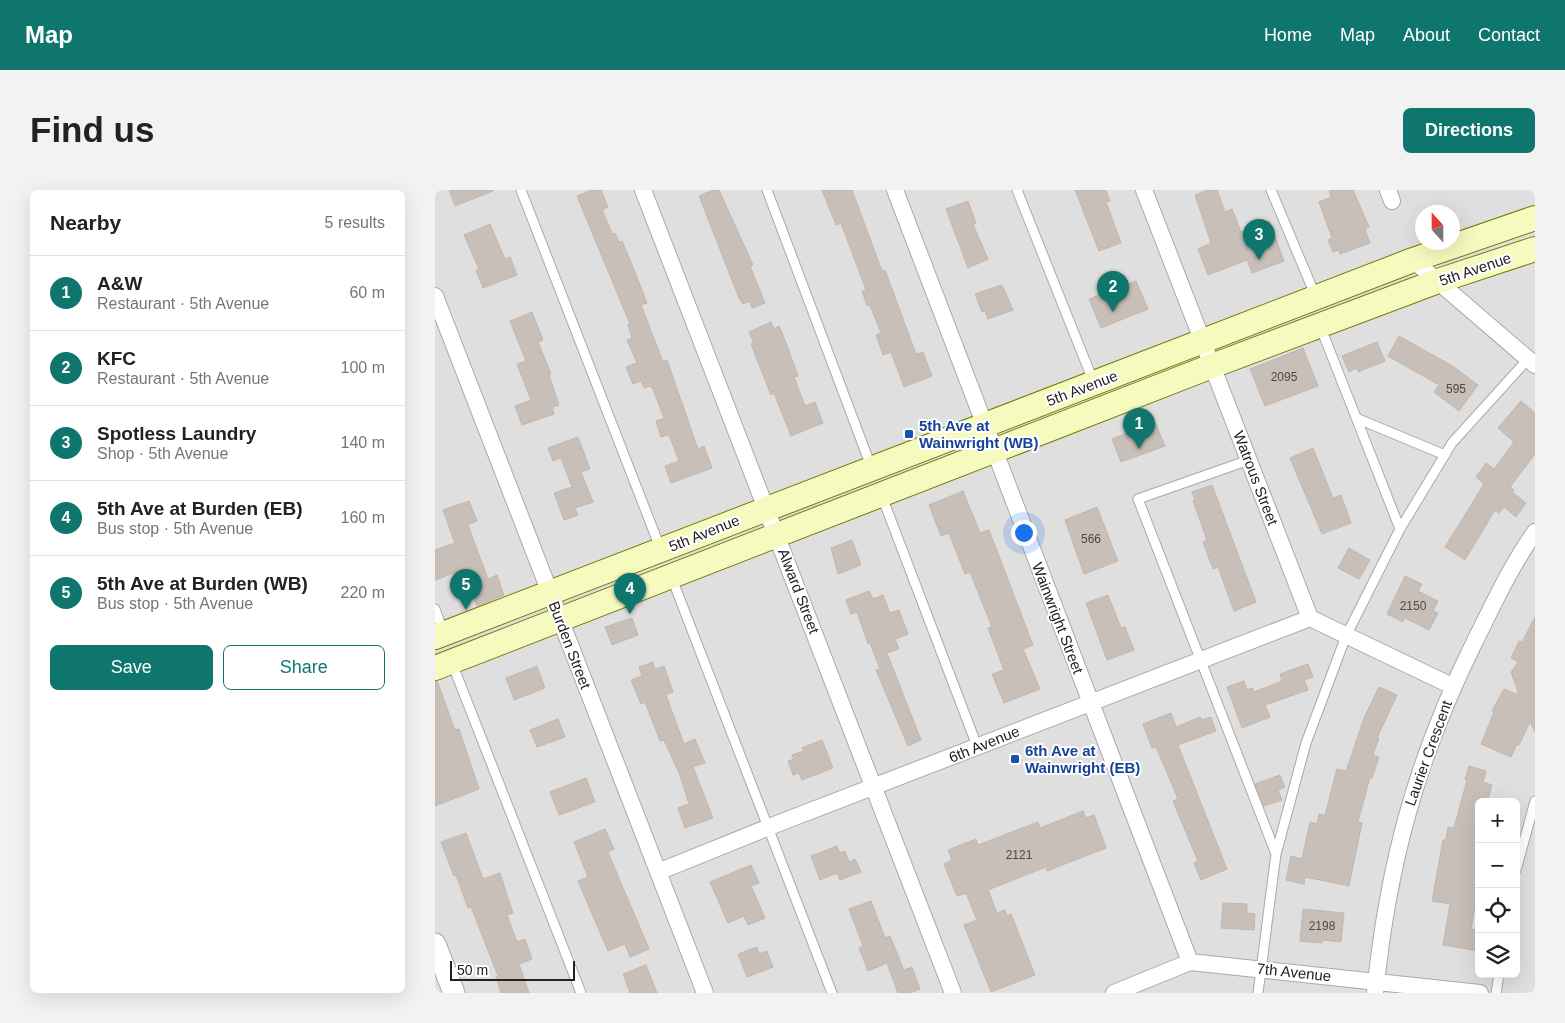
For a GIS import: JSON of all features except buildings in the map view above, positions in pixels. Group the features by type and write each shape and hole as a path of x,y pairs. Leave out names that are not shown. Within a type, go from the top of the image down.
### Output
{"main road":[{"name":"5th Avenue","path":"440,636 767,508 1413,260 1535,218"},
{"name":"5th Avenue","path":"443,665 1212,366 1438,281 1535,249"}],"street":[{"name":"Alward Street","path":"643,190 953,993"},
{"name":"Watrous Street","path":"1144,190 1309,618"},
{"name":"Wainwright Street","path":"897,191 993,450 1190,962"},
{"path":"1413,260 1532,362"},
{"name":"Burden Street","path":"435,296 705,993"},
{"name":"Laurier Crescent","path":"1376,987 1385,909 1405,817 1419,769 1452,686 1487,616 1535,532"},
{"path":"1309,618 1452,686"},
{"name":"6th Avenue","path":"658,872 769,827 874,788 977,746 1309,618"},
{"path":"435,944 454,993"},
{"name":"7th Avenue","path":"1114,993 1190,962 1260,968 1376,987 1480,993"}],"lane":[{"path":"521,190 661,550"},
{"path":"767,190 872,469"},
{"path":"1017,190 1094,383"},
{"path":"1271,190 1316,298"},
{"path":"1320,325 1400,529"},
{"path":"1258,993 1276,854 1306,743 1346,636 1400,529 1452,443 1532,362"},
{"path":"1356,418 1445,455"},
{"path":"1249,460 1138,499 1276,854"},
{"path":"881,494 977,746"},
{"path":"671,576 832,993"},
{"path":"435,610 440,636"},
{"path":"443,665 581,993"},
{"path":"1520,855 1535,801"},
{"path":"1496,993 1498,978"}],"shaded area":[{"path":"435,190 1535,190 1535,993 435,993"}],"place":[{"name":"Spotless Laundry","path":"1259,260"},
{"name":"KFC","path":"1113,312"},
{"name":"5th Ave at Wainwright (WB)","path":"909,434"},
{"name":"A&W","path":"1139,449"},
{"name":"5th Ave at Burden (WB)","path":"466,610"},
{"name":"5th Ave at Burden (EB)","path":"630,614"},
{"name":"6th Ave at Wainwright (EB)","path":"1015,759"}]}
